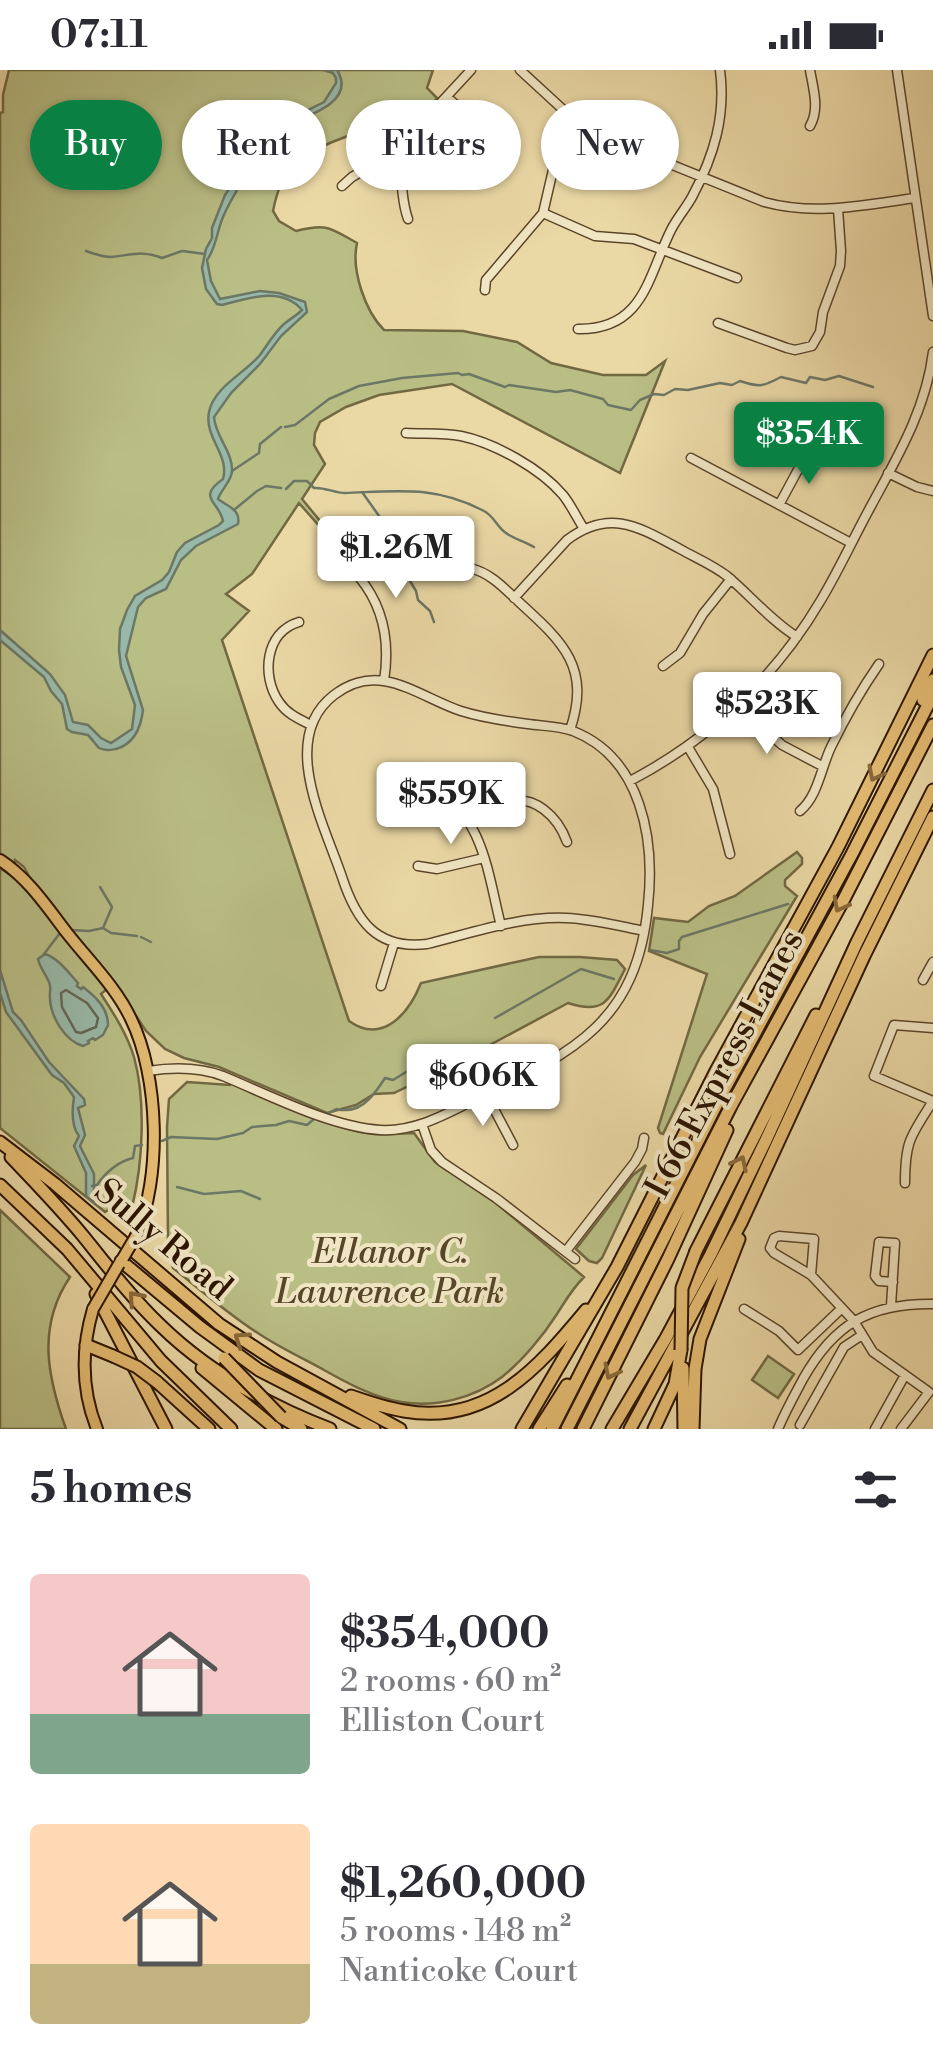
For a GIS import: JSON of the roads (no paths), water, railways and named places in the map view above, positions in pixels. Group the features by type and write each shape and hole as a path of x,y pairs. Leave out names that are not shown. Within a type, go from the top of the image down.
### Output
{"highway":[{"path":"522,1429 622,1256 844,835 933,655"},
{"path":"875,809 933,680"},
{"path":"552,1429 707,1123 933,695"},
{"name":"I 66 Express Lanes","path":"567,1429 933,726"},
{"name":"I 66 Express Lanes","path":"612,1429 711,1254 933,790"},
{"path":"630,1429 723,1258 933,817"},
{"path":"684,1429 680,1376 682,1288 696,1251 801,1041 857,942"},
{"path":"606,1352 630,1293 767,1024 788,972"},
{"path":"583,1429 672,1250 772,1030"},
{"path":"0,1145 160,1326 221,1386 279,1423 298,1429"},
{"name":"Sully Road","path":"0,1145 54,1184 208,1315 287,1368 400,1429"},
{"path":"696,1429 694,1390 704,1325 768,1165"},
{"name":"Sully Road","path":"0,1185 67,1249 162,1361 232,1429"},
{"path":"67,1249 102,1305 166,1429"},
{"path":"287,1368 346,1394 403,1411 444,1412 478,1405 531,1372 589,1306 622,1256"},
{"path":"121,1261 224,1358 279,1423"},
{"path":"164,1299 229,1349 356,1429"},
{"path":"160,1326 234,1383 330,1429"},
{"path":"540,1429 600,1335"},
{"path":"86,1345 137,1367 210,1429"},
{"path":"654,1429 680,1376"},
{"path":"281,1383 374,1429"},
{"path":"169,1393 198,1429"}],"main road":[{"path":"0,860 25,881 116,993 132,1020 148,1071 154,1158 146,1213 93,1309 86,1345 84,1380 96,1429"}],"street":[{"path":"444,100 472,70"},
{"path":"520,70 553,100"},
{"path":"578,329 612,323 632,309 648,286 671,229 700,177 720,123 720,70"},
{"path":"810,70 816,106 810,126"},
{"path":"896,70 916,198 927,240 933,316"},
{"path":"447,97 450,100"},
{"path":"679,169 776,205 802,209 838,209 916,198"},
{"path":"342,186 346,182"},
{"path":"403,190 408,219"},
{"path":"485,290 492,272 543,214 548,190"},
{"path":"718,323 786,348 812,346 840,266 838,209"},
{"path":"543,214 595,236 634,239 737,278"},
{"path":"630,781 688,748 739,706 797,637 820,602 919,412 933,352"},
{"path":"406,433 463,436 528,466 547,478 565,498 584,529"},
{"path":"779,504 806,453"},
{"path":"691,458 851,543"},
{"path":"888,473 933,491"},
{"path":"514,598 567,540 584,529 613,523 634,526 720,570 797,637"},
{"path":"330,540 336,555 363,582 380,611 387,645 384,681"},
{"path":"470,568 487,574 554,634 572,662 578,694 570,730"},
{"path":"663,666 680,653 703,614 731,579"},
{"path":"299,622 280,632 274,642 269,678 284,709 311,725"},
{"path":"800,811 811,799 844,720 879,664"},
{"path":"148,1071 179,1068 215,1073 336,1120 390,1130 422,1124 565,1054 599,1025 630,981 644,931 649,856 642,816 630,781 608,754 570,730 477,716 384,681 365,681 342,689 327,701 311,725 306,746 307,772 352,907 370,929 394,943 427,944 527,920 566,918 644,931"},
{"path":"739,706 782,745 822,766"},
{"path":"688,748 713,789 730,854"},
{"path":"386,772 404,771 427,782 470,821 501,926"},
{"path":"470,821 502,803 530,802 558,823 566,842"},
{"path":"418,866 437,869 484,858"},
{"path":"381,986 394,943"},
{"path":"923,980 933,962"},
{"path":"905,1183 908,1140 933,1101 874,1076 894,1025 933,1028"},
{"path":"486,1094 513,1146"},
{"path":"422,1124 431,1150 442,1162 576,1258"},
{"path":"566,1251 636,1162 644,1138"},
{"path":"811,1276 814,1238 774,1238 770,1248 774,1253 811,1276 854,1320 873,1352 928,1392 901,1429"},
{"path":"891,1306 893,1282 895,1243 878,1242 875,1276 879,1281 893,1282"},
{"path":"778,1429 819,1353 854,1320 891,1306 933,1304"},
{"path":"744,1309 778,1331 798,1350 842,1308"},
{"path":"800,1425 844,1347 862,1335"},
{"path":"875,1429 905,1375"}],"water":[{"path":"323,70 337,70 342,83 339,95 326,106 325,100 336,83 333,73"},
{"path":"228,190 238,190 207,260 220,299 260,291 279,293 305,302 307,312 281,336 214,417 232,471 218,499 236,512 238,524 196,546 181,560 166,589 146,598 138,607 126,656 143,710 140,723 128,743 116,749 101,749 88,735 67,729 62,704 44,677 0,640 0,630 50,674 65,695 73,722 88,725 111,743 132,729 135,705 119,650 120,629 127,610 135,596 169,572 185,543 223,521 210,495 223,479 224,470 208,421 212,403 260,355 280,327 302,310 275,296 217,304 206,289 202,268"},
{"path":"45,954 59,962 77,986 100,1003 108,1025 103,1035 83,1046 60,1027 51,1006 50,985 38,959"},
{"path":"0,970 13,1012 49,1062 84,1099 85,1105 78,1108 85,1135 80,1146 94,1174 94,1203 86,1196 86,1173 74,1146 79,1136 73,1123 74,1097 52,1075 6,1012 0,993"}],"waterway":[{"path":"86,251 111,257 143,254 162,258 182,251 205,254"},
{"path":"285,427 295,425 329,399 359,386 458,373 505,387 570,390 631,410 640,400 675,389 740,381 762,385 781,377 806,383 810,377 825,380 839,376 873,387"},
{"path":"232,471 259,453 260,444 281,427"},
{"path":"286,489 294,481 307,481 314,488 341,493 432,493 484,511 506,533 534,547"},
{"path":"234,510 266,486 281,488"},
{"path":"362,492 404,551 404,571 434,622"},
{"path":"100,887 112,907 103,928"},
{"path":"650,950 667,953 679,949 682,937 788,904"},
{"path":"71,930 103,928 111,933 137,936"},
{"path":"44,954 60,933"},
{"path":"141,937 151,942"},
{"path":"495,1018 581,969 614,979"},
{"path":"329,1113 364,1104 385,1078 393,1080 450,1045"},
{"path":"162,1141 171,1137 217,1139 252,1127 289,1121 307,1125 314,1119"},
{"path":"92,1186 117,1165 133,1158 135,1146 142,1145"},
{"path":"177,1187 204,1194 241,1191 260,1199"},
{"path":"91,1198 112,1206 133,1203"}],"park label":[{"name":"Ellanor C. Lawrence Park","path":"390,1272"}]}
